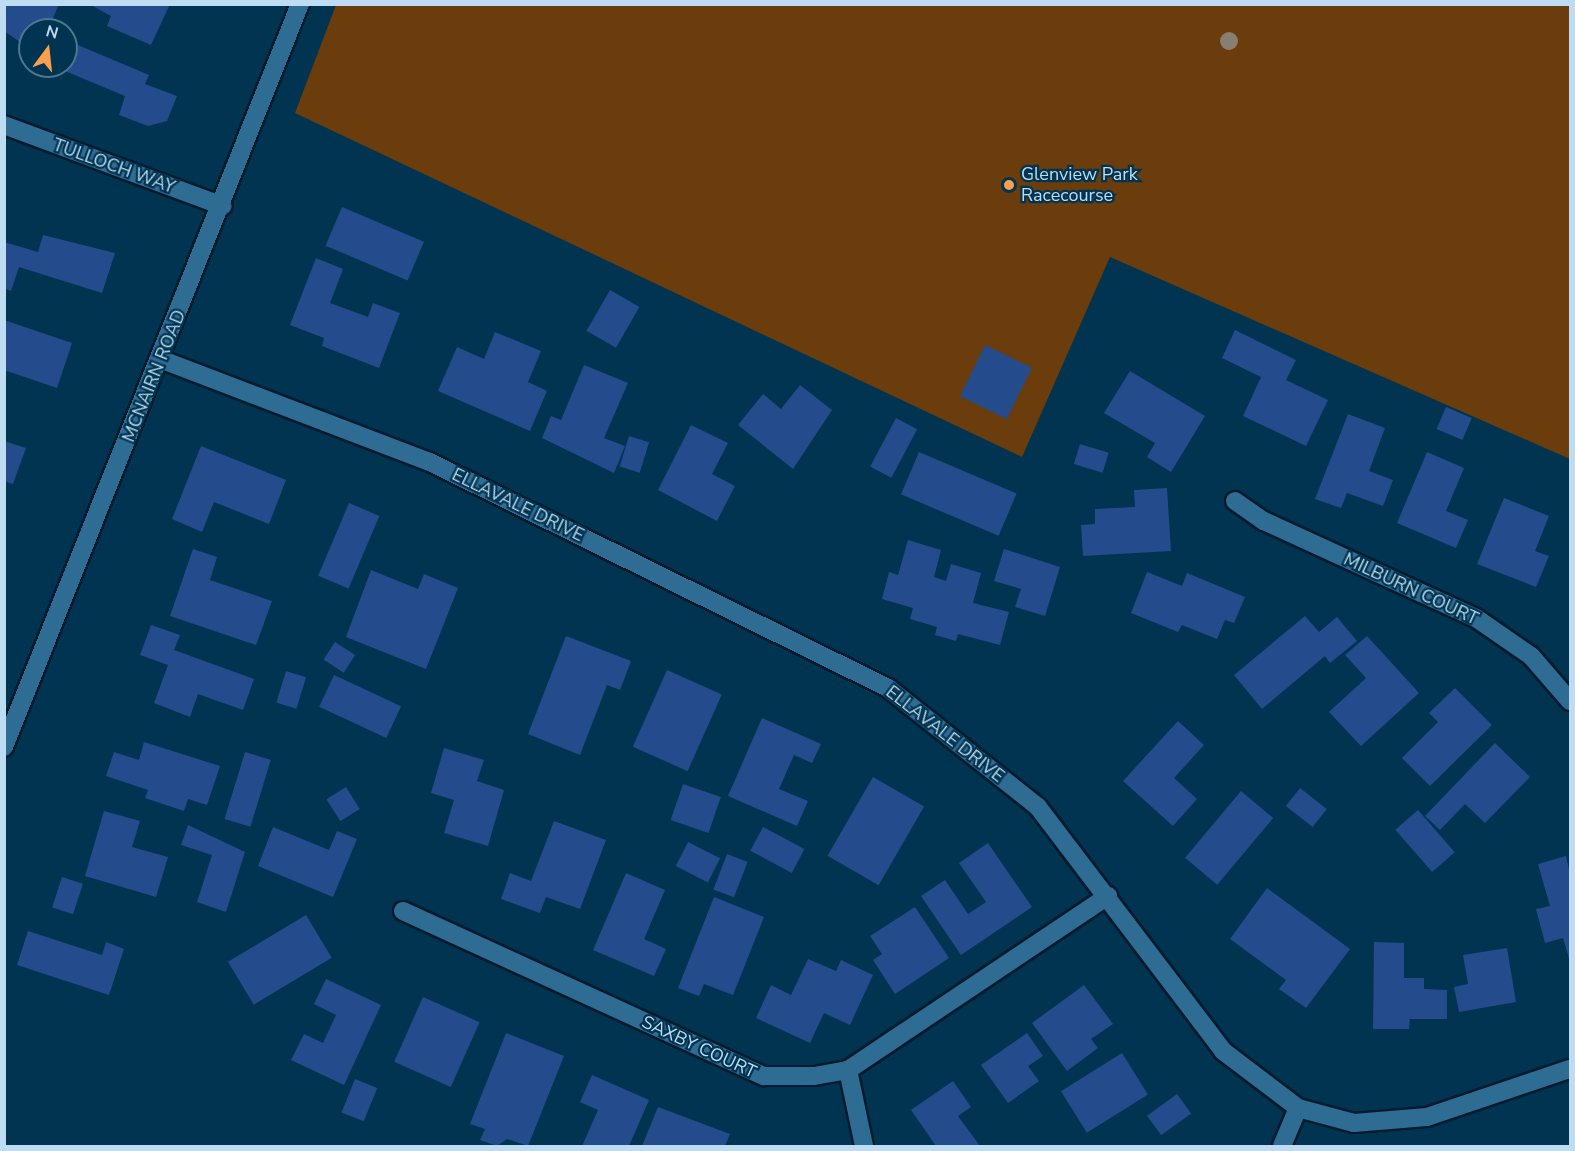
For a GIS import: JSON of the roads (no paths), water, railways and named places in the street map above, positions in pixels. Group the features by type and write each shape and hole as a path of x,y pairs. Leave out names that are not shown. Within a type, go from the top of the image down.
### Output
{"street":[{"name":"MCNAIRN ROAD","path":"4,747 222,206 300,4"},
{"name":"TULLOCH WAY","path":"4,125 222,206"},
{"name":"ELLAVALE DRIVE","path":"160,359 430,462 888,688 1038,807 1108,896 1222,1051 1298,1108 1354,1122 1427,1117 1570,1069"},
{"name":"MILBURN COURT","path":"1234,501 1264,521 1476,618 1531,656 1570,701"},
{"name":"SAXBY COURT","path":"403,911 764,1076 848,1070 1108,896"},
{"path":"848,1070 864,1146"},
{"path":"1282,1146 1298,1108"}],"place":[{"name":"Glenview Park Racecourse","path":"1009,185"}]}
